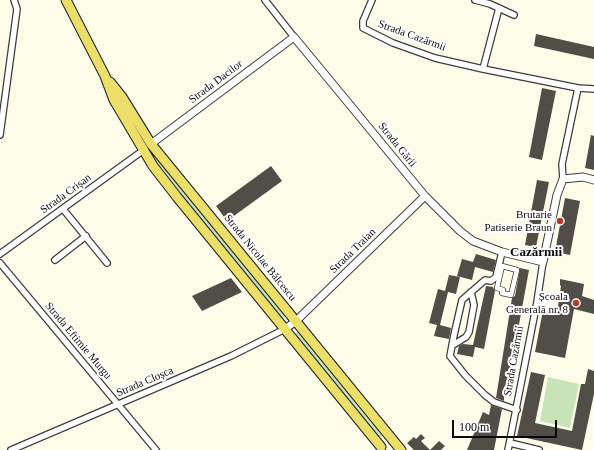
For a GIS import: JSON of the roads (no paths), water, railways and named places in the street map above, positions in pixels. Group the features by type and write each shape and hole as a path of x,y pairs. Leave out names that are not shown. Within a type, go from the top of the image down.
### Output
{"main road":[{"name":"Strada Nicolae Bălcescu","path":"66,0 106,76 114,100 153,166 380,449"},
{"name":"Strada Nicolae Bălcescu","path":"106,76 122,97 151,144 401,450"},
{"path":"380,449 392,438"}],"street":[{"path":"0,135 17,9 14,0"},
{"name":"Strada Gării","path":"264,0 425,196 456,226 473,241 502,252 543,262"},
{"name":"Strada Cazărmii","path":"372,0 363,21 363,28 393,43 435,58 483,69 578,88 594,89"},
{"path":"475,0 514,15"},
{"path":"483,69 499,8"},
{"name":"Strada Dacilor","path":"151,144 294,37"},
{"name":"Strada Cazărmii","path":"508,450 537,302 543,262 557,195 563,179 562,164 578,88"},
{"name":"Strada Crișan","path":"0,254 144,151 151,144"},
{"path":"563,179 583,178 594,180"},
{"name":"Strada Traian","path":"285,330 425,196"},
{"path":"62,209 107,263"},
{"path":"55,260 86,236"},
{"path":"502,252 496,278 491,281 485,280 462,300 450,356 476,387 494,402 516,410"},
{"name":"Strada Eftimie Murgu","path":"0,263 156,450"},
{"path":"502,266 517,270 511,295 502,293 503,290 497,288 502,266"},
{"path":"453,345 466,337 469,332 474,305 471,292"},
{"name":"Strada Cloșca","path":"11,450 231,356 285,330"},
{"path":"510,443 539,450"}],"place":[{"name":"Brutarie Patiserie Braun","path":"560,221"},
{"name":"Școala Generală nr. 8","path":"576,303"}],"district":[{"name":"Cazărmii","path":"536,253"}]}
